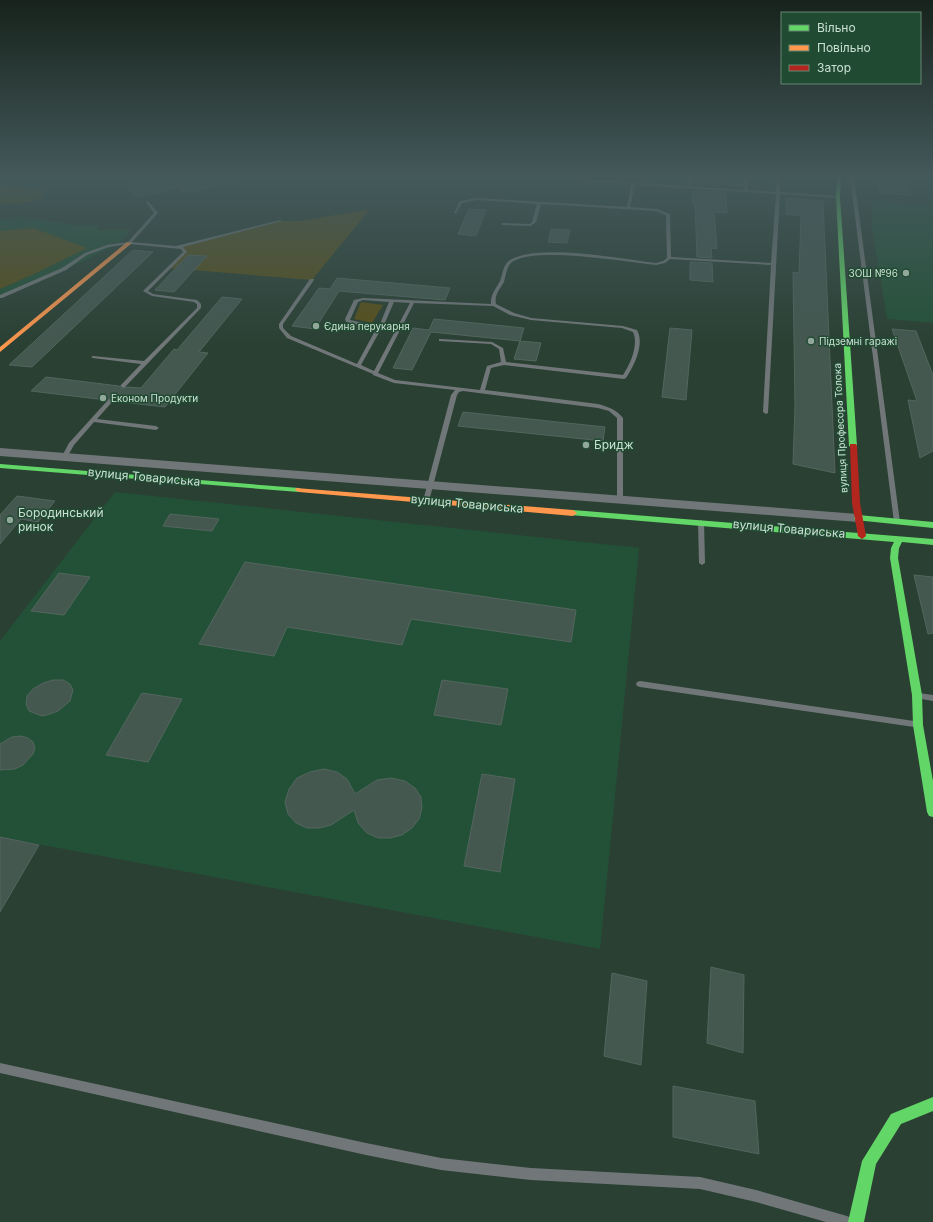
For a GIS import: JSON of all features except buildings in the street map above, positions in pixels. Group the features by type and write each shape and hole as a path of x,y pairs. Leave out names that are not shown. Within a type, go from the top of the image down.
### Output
{"street":[{"name":"вулиця Професора Толока","path":"840,232 858,518 862,536"},
{"path":"0,350 128,243"},
{"name":"вулиця Товариська","path":"0,452 933,525"},
{"name":"вулиця Товариська","path":"0,466 933,542"},
{"path":"592,514 593,498"},
{"path":"900,539 895,548 894,558 916,695 918,725 933,812"},
{"path":"856,1222 869,1161 896,1119 933,1104"}],"lane":[{"path":"128,243 138,232"},
{"path":"0,297 64,269 96,249 116,244 128,243 178,246 235,232"},
{"path":"668,232 668,258"},
{"path":"766,412 775,232"},
{"path":"859,232 897,522"},
{"path":"123,386 200,307 195,302 152,295 145,291 184,252 182,248 178,246"},
{"path":"494,305 494,298 503,279 505,268 511,261 523,256 560,254 656,264 664,262 668,258 773,264"},
{"path":"312,280 281,324 281,328 285,334 296,341 394,381 606,407 616,413 620,418 620,500"},
{"path":"379,328 350,322 347,319 357,300 494,305 521,317 622,327 638,334 632,367 624,377 504,363 489,367 482,391"},
{"path":"358,366 382,325 392,301"},
{"path":"375,374 412,303"},
{"path":"441,340 492,344 501,348 504,363"},
{"path":"93,357 145,363"},
{"path":"426,501 454,396 460,389"},
{"path":"64,458 71,444 110,401"},
{"path":"93,420 156,428"},
{"path":"701,522 702,563"},
{"path":"640,684 918,725"},
{"path":"916,695 933,698"},
{"path":"0,1068 366,1149 441,1164 531,1174 700,1183 756,1196 847,1222"}],"shaded area":[{"path":"0,232 44,232 87,248 32,275 0,289"},
{"path":"27,232 129,232 120,243 46,279 0,298 0,289 32,275"},
{"path":"235,232 351,232 312,280 168,268 184,252 178,246"},
{"name":"ЗОШ №96","path":"873,232 933,232 933,323 887,319"},
{"path":"361,302 383,305 372,323 354,319"},
{"path":"115,492 639,548 600,949 0,837 0,641"}],"traffic: fast":[{"path":"840,232 853,446"},
{"path":"0,466 299,490"},
{"path":"573,513 933,542"},
{"path":"858,518 933,525"},
{"path":"900,539 895,548 894,558 917,695 918,725 933,812"},
{"path":"856,1222 869,1161 896,1119 933,1104"}],"traffic: slow":[{"path":"0,350 129,243"},
{"path":"299,490 573,513"}],"traffic: jam":[{"path":"853,446 856,503 862,536"}],"place":[{"name":"ЗОШ №96","path":"906,273"},
{"name":"Єдина перукарня","path":"316,326"},
{"name":"Підземні гаражі","path":"811,341"},
{"name":"Економ Продукти","path":"103,398"},
{"name":"Бридж","path":"586,445"},
{"name":"Бородинський ринок","path":"10,520"}]}
